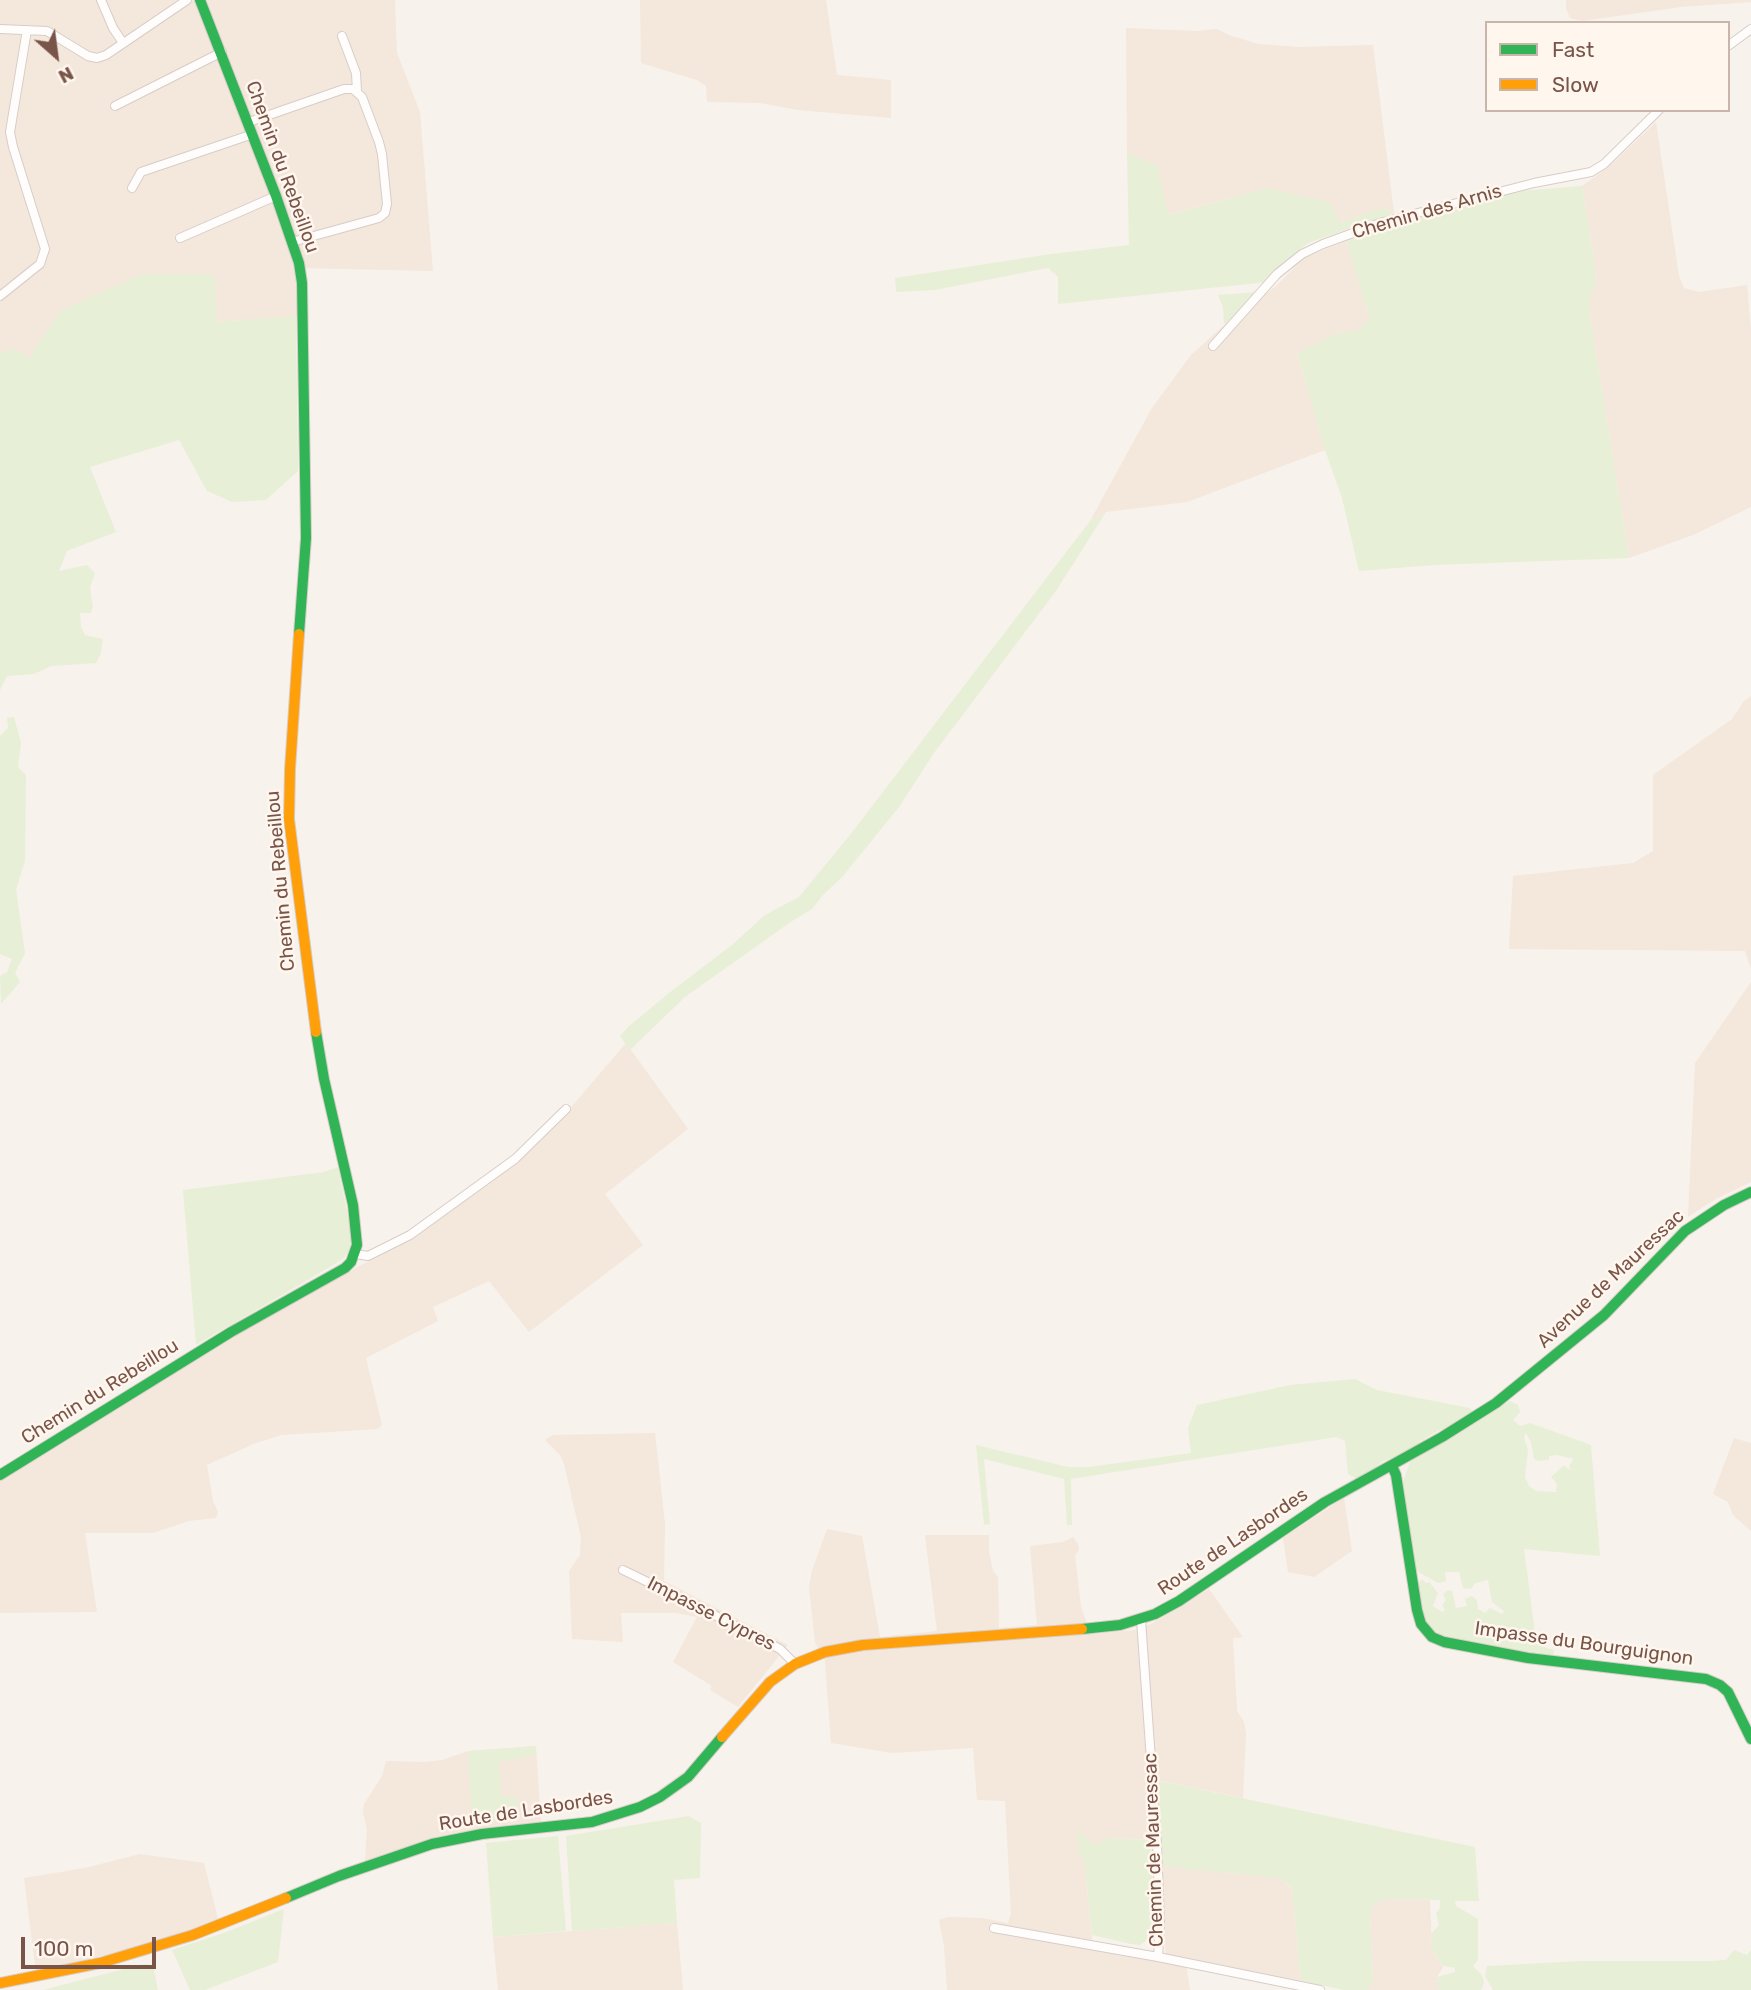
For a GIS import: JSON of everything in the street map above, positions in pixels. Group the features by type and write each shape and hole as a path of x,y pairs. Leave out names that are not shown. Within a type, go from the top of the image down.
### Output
{"street":[{"path":"101,0 123,43"},
{"path":"0,29 47,31 97,58 106,55 187,0"},
{"name":"Chemin du Rebeillou","path":"0,1475 231,1332 345,1268 355,1254 358,1233 312,1011 289,819 306,512 303,296 299,263 253,134 200,0"},
{"path":"1730,45 1751,29"},
{"path":"2,292 40,264 45,249 10,132 27,30"},
{"path":"292,242 379,218 385,213 387,204 382,154 362,97 357,91 356,73 342,36"},
{"path":"115,106 222,52"},
{"path":"248,122 344,89 357,91"},
{"name":"Chemin des Arnis","path":"1213,346 1277,274 1301,254 1383,222 1534,183 1591,172 1604,164 1656,112"},
{"path":"132,188 141,172 253,134"},
{"path":"180,238 276,196"},
{"path":"355,1254 368,1256 410,1235 515,1159 566,1109"},
{"name":"Avenue de Mauressac","path":"1392,1466 1468,1421 1521,1384 1604,1315 1685,1231 1724,1205 1751,1192"},
{"name":"Route de Lasbordes","path":"0,1983 100,1963 193,1935 340,1876 432,1844 482,1834 592,1822 640,1807 660,1797 688,1777 711,1753 757,1695 776,1676 795,1664 825,1652 863,1645 1100,1628 1141,1620 1179,1601 1325,1503 1392,1466"},
{"name":"Impasse du Bourguignon","path":"1392,1466 1396,1475 1421,1624 1432,1637 1444,1642 1528,1658 1706,1679 1728,1692 1751,1739"},
{"name":"Impasse Cypres","path":"623,1570 780,1649 795,1664"},
{"name":"Chemin de Mauressac","path":"1141,1620 1157,1844 1160,1924 1158,1957 1320,1990"},
{"path":"994,1928 1158,1957"}],"shaded area":[{"path":"0,0 395,0 397,53 420,112 433,271 297,268 299,316 215,322 60,311 29,359 0,375"},
{"path":"640,0 826,0 837,75 891,80 891,118 798,110 760,103 707,102 706,86 697,80 641,63"},
{"path":"1566,0 1751,2 1681,7 1582,21 1570,18"},
{"path":"1126,28 1197,31 1217,29 1258,44 1298,47 1373,45 1394,213 1382,208 1339,223 1268,188 1167,215 1157,165 1127,154"},
{"path":"1656,122 1679,276 1684,288 1699,292 1747,285 1751,330 1751,507 1693,535 1629,558 1591,323 1589,300 1597,281 1582,186 1612,164"},
{"path":"1346,241 1370,319 1358,331 1337,333 1297,353 1325,450 1187,502 1106,512 1090,521 1152,408 1191,355 1224,325 1276,286 1304,258"},
{"path":"1751,696 1751,969 1745,951 1509,949 1513,876 1633,863 1653,851 1653,775 1732,719 1744,701"},
{"path":"1751,982 1751,1182 1714,1200 1688,1217 1695,1063"},
{"path":"626,1043 688,1129 605,1194 643,1245 529,1332 489,1281 433,1307 438,1321 366,1358 382,1425 378,1429 281,1435 253,1444 207,1465 213,1501 218,1512 216,1518 189,1521 153,1533 85,1533 97,1612 0,1613 0,1480 233,1334 393,1248 425,1227 525,1154 556,1125"},
{"path":"655,1433 665,1524 664,1581 788,1645 738,1707 710,1690 712,1686 673,1662 697,1617 676,1613 621,1613 623,1642 572,1639 569,1571 580,1555 581,1537 564,1464 560,1455 545,1440 553,1435"},
{"path":"1734,1438 1751,1443 1751,1531 1733,1515 1728,1502 1713,1494"},
{"path":"1344,1498 1352,1551 1314,1577 1288,1572 1283,1538"},
{"path":"827,1529 862,1536 880,1637 937,1631 925,1535 989,1535 993,1571 998,1577 999,1628 1037,1625 1030,1546 1063,1542 1073,1537 1079,1550 1075,1555 1081,1607 1094,1634 1135,1630 1151,1624 1209,1589 1243,1637 1233,1638 1237,1711 1244,1722 1246,1733 1243,1798 1156,1780 1159,1840 1105,1838 1099,1844 1091,1844 1086,1836 1077,1831 1084,1858 1093,1947 1166,1961 1161,1866 1280,1878 1292,1889 1301,1981 1185,1958 1190,1990 947,1990 939,1920 948,1917 982,1918 1008,1923 1011,1913 1005,1801 977,1800 973,1748 892,1753 831,1743 825,1661 815,1642 809,1587"},
{"path":"536,1746 541,1824 439,1836 365,1862 367,1829 364,1804 382,1776 386,1761 425,1762 442,1760 468,1751"},
{"path":"140,1854 204,1863 219,1922 177,1936 36,1973 24,1878 85,1868"},
{"path":"1383,1899 1430,1900 1432,1949 1443,1967 1437,1977 1439,1990 1367,1990 1373,1981 1370,1916 1374,1905"},
{"path":"677,1923 683,1990 498,1990 493,1937"}],"green space":[{"path":"1127,154 1157,165 1168,215 1268,188 1331,203 1339,223 1382,208 1394,213 1308,243 1284,262 1267,282 1058,304 1058,277 1048,268 935,290 896,292 895,278 1129,245"},
{"path":"1582,186 1597,281 1589,300 1591,323 1629,558 1435,565 1359,571 1342,498 1297,353 1337,333 1358,331 1370,319 1346,241 1376,228 1519,191"},
{"path":"142,274 215,275 216,322 296,316 298,471 266,500 232,502 207,491 179,440 90,467 116,532 67,551 59,571 87,565 95,573 90,588 93,607 91,613 80,613 81,627 85,635 103,639 101,653 96,663 51,666 34,674 7,676 0,690 0,353 13,348 29,358 60,311"},
{"path":"1258,292 1246,310 1224,324 1223,307 1218,295"},
{"path":"1106,512 1056,591 934,753 899,807 843,876 812,909 685,997 630,1050 620,1036 628,1027 732,945 765,915 799,897 850,835 1090,521"},
{"path":"14,717 21,743 18,767 26,775 25,861 16,890 25,953 15,973 20,982 1,1004 0,976 7,972 12,959 0,954 0,736 8,728 7,718"},
{"path":"338,1167 352,1236 349,1252 343,1259 196,1345 183,1190 324,1172"},
{"path":"1355,1379 1377,1390 1470,1408 1474,1416 1456,1429 1439,1430 1419,1442 1414,1449 1381,1462 1370,1474 1357,1479 1348,1474 1345,1441 1336,1437 1071,1479 1072,1525 1067,1525 1064,1479 984,1459 990,1524 984,1525 976,1445 1068,1467 1089,1467 1191,1453 1188,1428 1197,1405 1290,1385"},
{"path":"1510,1401 1518,1405 1520,1412 1513,1420 1520,1426 1530,1423 1591,1445 1600,1556 1524,1549 1536,1640 1546,1648 1554,1650 1553,1660 1452,1641 1427,1630 1417,1584 1422,1579 1426,1583 1429,1582 1438,1593 1433,1606 1442,1612 1445,1610 1442,1605 1446,1600 1443,1594 1448,1590 1452,1591 1456,1608 1467,1606 1465,1599 1472,1596 1477,1600 1478,1609 1485,1613 1490,1608 1502,1614 1504,1611 1492,1602 1488,1580 1475,1583 1471,1589 1463,1588 1459,1572 1445,1572 1446,1581 1438,1583 1413,1569 1403,1481 1410,1462","holes":["1526,1433 1534,1459 1538,1461 1549,1460 1549,1456 1557,1455 1574,1459 1569,1466 1571,1471 1564,1465 1551,1477 1557,1484 1556,1492 1536,1491 1529,1486 1525,1477 1528,1450 1524,1437"]},
{"path":"536,1746 536,1755 499,1762 502,1796 516,1796 519,1814 501,1821 472,1824 468,1751"},
{"path":"1155,1780 1475,1847 1479,1901 1455,1901 1456,1906 1478,1919 1478,1960 1473,1966 1482,1975 1484,1983 1481,1990 1439,1990 1437,1977 1455,1972 1455,1968 1443,1966 1432,1949 1431,1934 1439,1925 1436,1913 1440,1908 1440,1900 1383,1899 1374,1905 1370,1916 1373,1982 1367,1990 1344,1990 1301,1981 1292,1888 1280,1878 1161,1866"},
{"path":"689,1816 701,1823 700,1878 674,1880 677,1923 572,1931 566,1836"},
{"path":"1077,1830 1086,1836 1091,1844 1099,1844 1105,1838 1150,1840 1155,1923 1154,1933 1140,1945 1092,1935 1084,1859 1079,1856"},
{"path":"558,1836 566,1931 493,1937 486,1843"},
{"path":"284,1909 278,1962 205,1990 190,1990 172,1950"},
{"path":"1734,1950 1747,1955 1751,1950 1751,1990 1493,1990 1485,1976 1487,1966 1581,1961 1726,1960"},
{"path":"149,1964 154,1970 158,1990 43,1990"}],"traffic: fast":[{"path":"200,0 299,263 302,283 306,538 299,634"},
{"path":"0,1475 231,1332 345,1268 351,1262 357,1245 353,1205 316,1032"},
{"path":"1082,1629 1120,1625 1155,1614 1179,1601 1325,1502 1442,1437 1496,1403 1604,1315 1685,1231 1724,1205 1751,1192"},
{"path":"1392,1466 1396,1475 1417,1610 1421,1624 1432,1637 1444,1642 1528,1658 1706,1679 1728,1692 1751,1739"},
{"path":"286,1898 339,1876 432,1844 482,1834 592,1822 640,1807 660,1797 688,1777 722,1737"}],"traffic: slow":[{"path":"299,634 289,819 316,1032"},
{"path":"722,1737 770,1682 795,1664 825,1652 863,1645 1082,1629"},
{"path":"0,1983 100,1963 193,1935 286,1898"}]}
